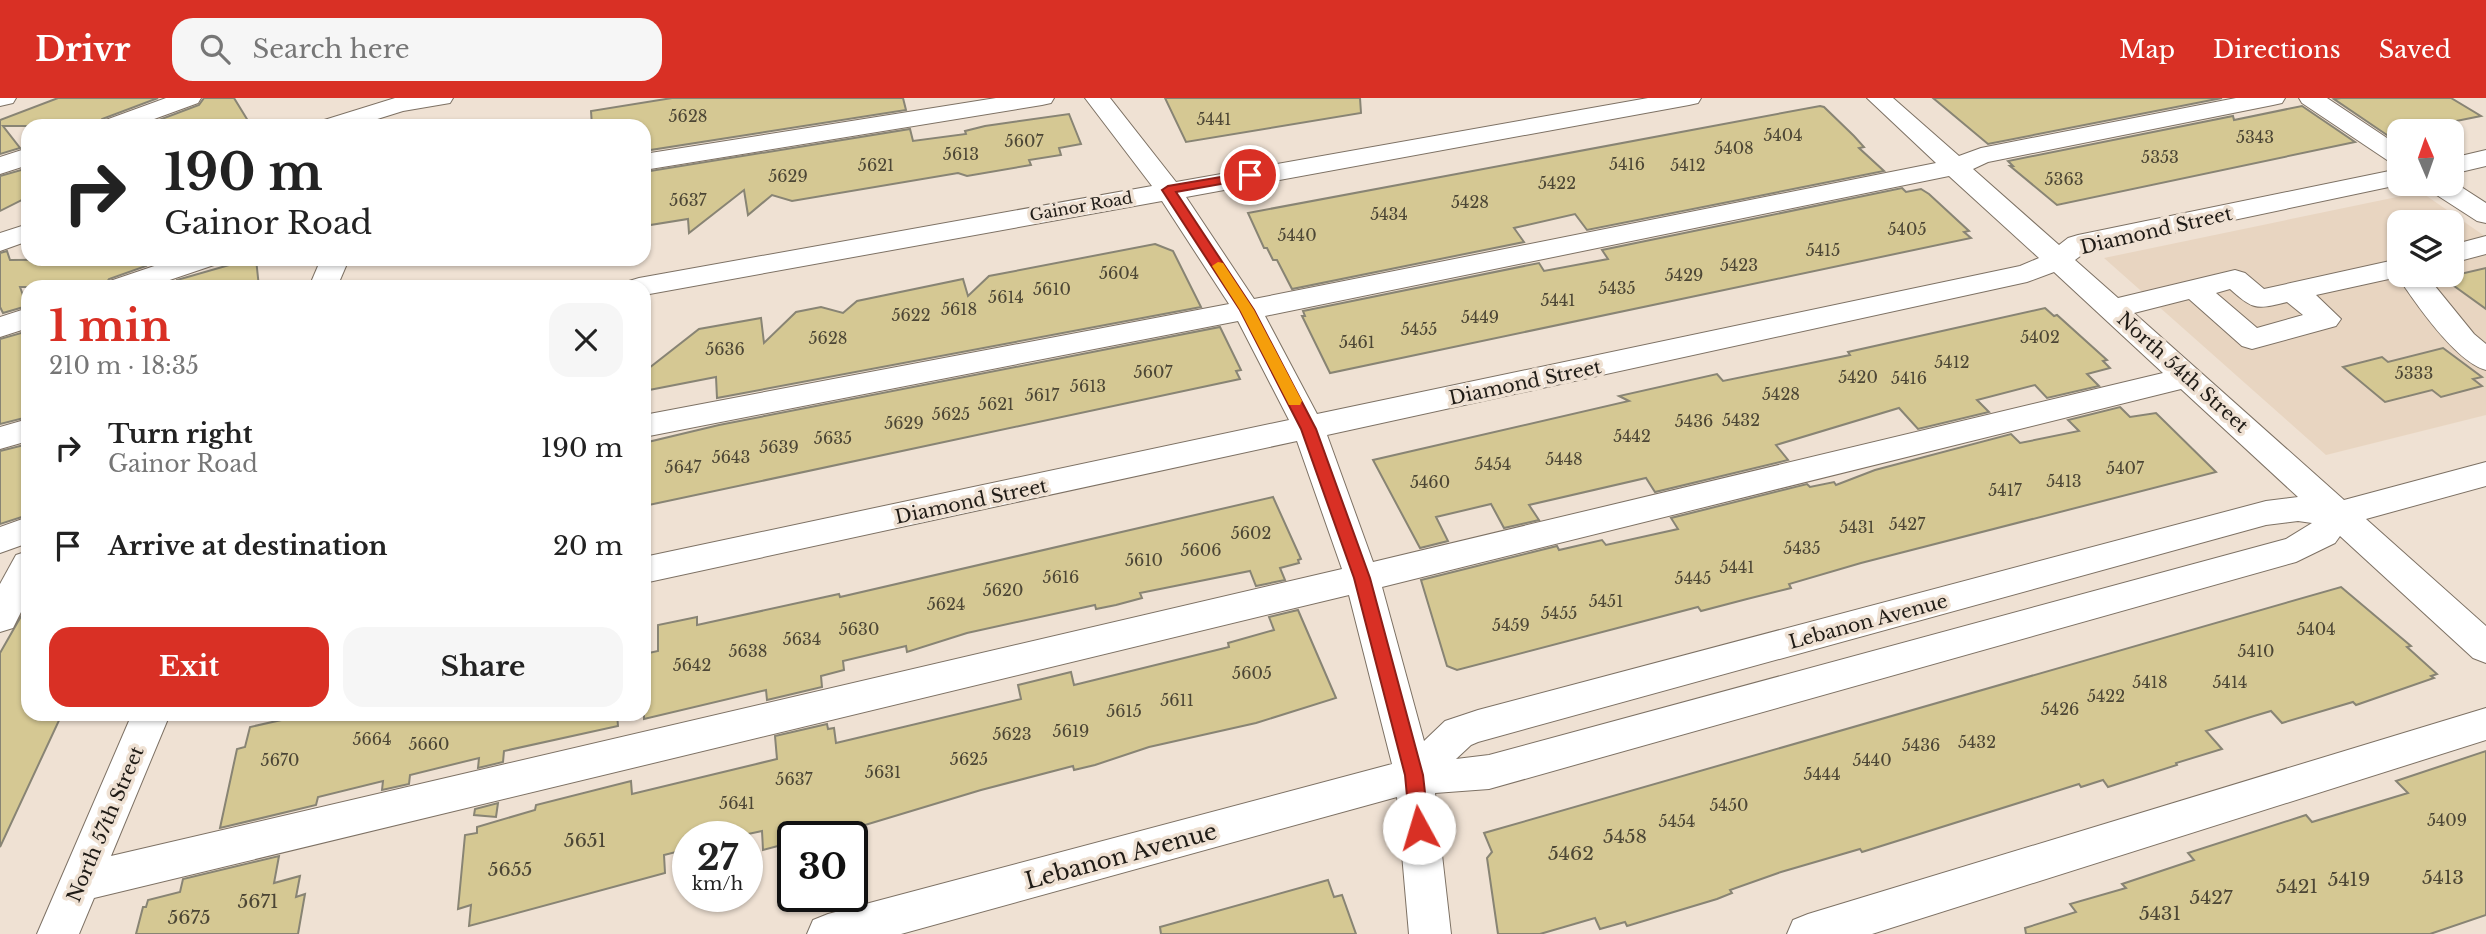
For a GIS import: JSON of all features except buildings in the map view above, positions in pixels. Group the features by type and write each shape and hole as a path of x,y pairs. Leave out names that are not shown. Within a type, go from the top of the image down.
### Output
{"street":[{"path":"131,119 189,98"},
{"path":"358,119 441,98"},
{"path":"651,161 1042,98"},
{"path":"1097,98 1168,190 1247,310 1309,429 1362,578 1414,775 1430,934"},
{"name":"Gainor Road","path":"651,285 1689,98"},
{"name":"North 54th Street","path":"1879,98 2486,648"},
{"path":"651,425 1247,310 1955,167 1981,156 2273,98"},
{"path":"2311,98 2387,150"},
{"path":"0,166 21,158"},
{"path":"2464,163 2486,158"},
{"name":"Diamond Street","path":"651,569 2027,273 2057,261 2078,244 2387,180"},
{"path":"2457,196 2486,215"},
{"path":"0,242 21,234"},
{"path":"2464,250 2486,244"},
{"path":"141,280 183,266"},
{"path":"2112,309 2235,279 2258,299 2387,271"},
{"path":"2421,287 2464,341 2486,360"},
{"path":"2194,289 2252,339 2326,319 2292,291"},
{"path":"0,327 21,320"},
{"path":"80,882 1362,578 2189,377"},
{"path":"0,438 21,432"},
{"name":"Lebanon Avenue","path":"1414,775 1458,733 1468,730 2266,513 2298,509 2339,513 2486,474"},
{"name":"Lebanon Avenue","path":"828,934 1414,775 1451,777 1489,772 2296,549 2323,534 2339,513"},
{"path":"0,540 21,532"},
{"path":"0,618 21,578"},
{"path":"1885,616 1915,655"},
{"name":"North 57th Street","path":"58,934 148,721"},
{"path":"1808,934 2486,724"}],"shaded area":[{"path":"2402,196 2427,196 2447,210 2387,210 2387,287 2464,287 2464,222 2486,237 2486,415 2326,455 2104,258"}],"slow traffic":[{"path":"1218,266 1247,310 1294,401"}],"route":[{"path":"1250,175 1168,190 1247,310 1309,429 1362,578 1414,775 1419,828"}]}
